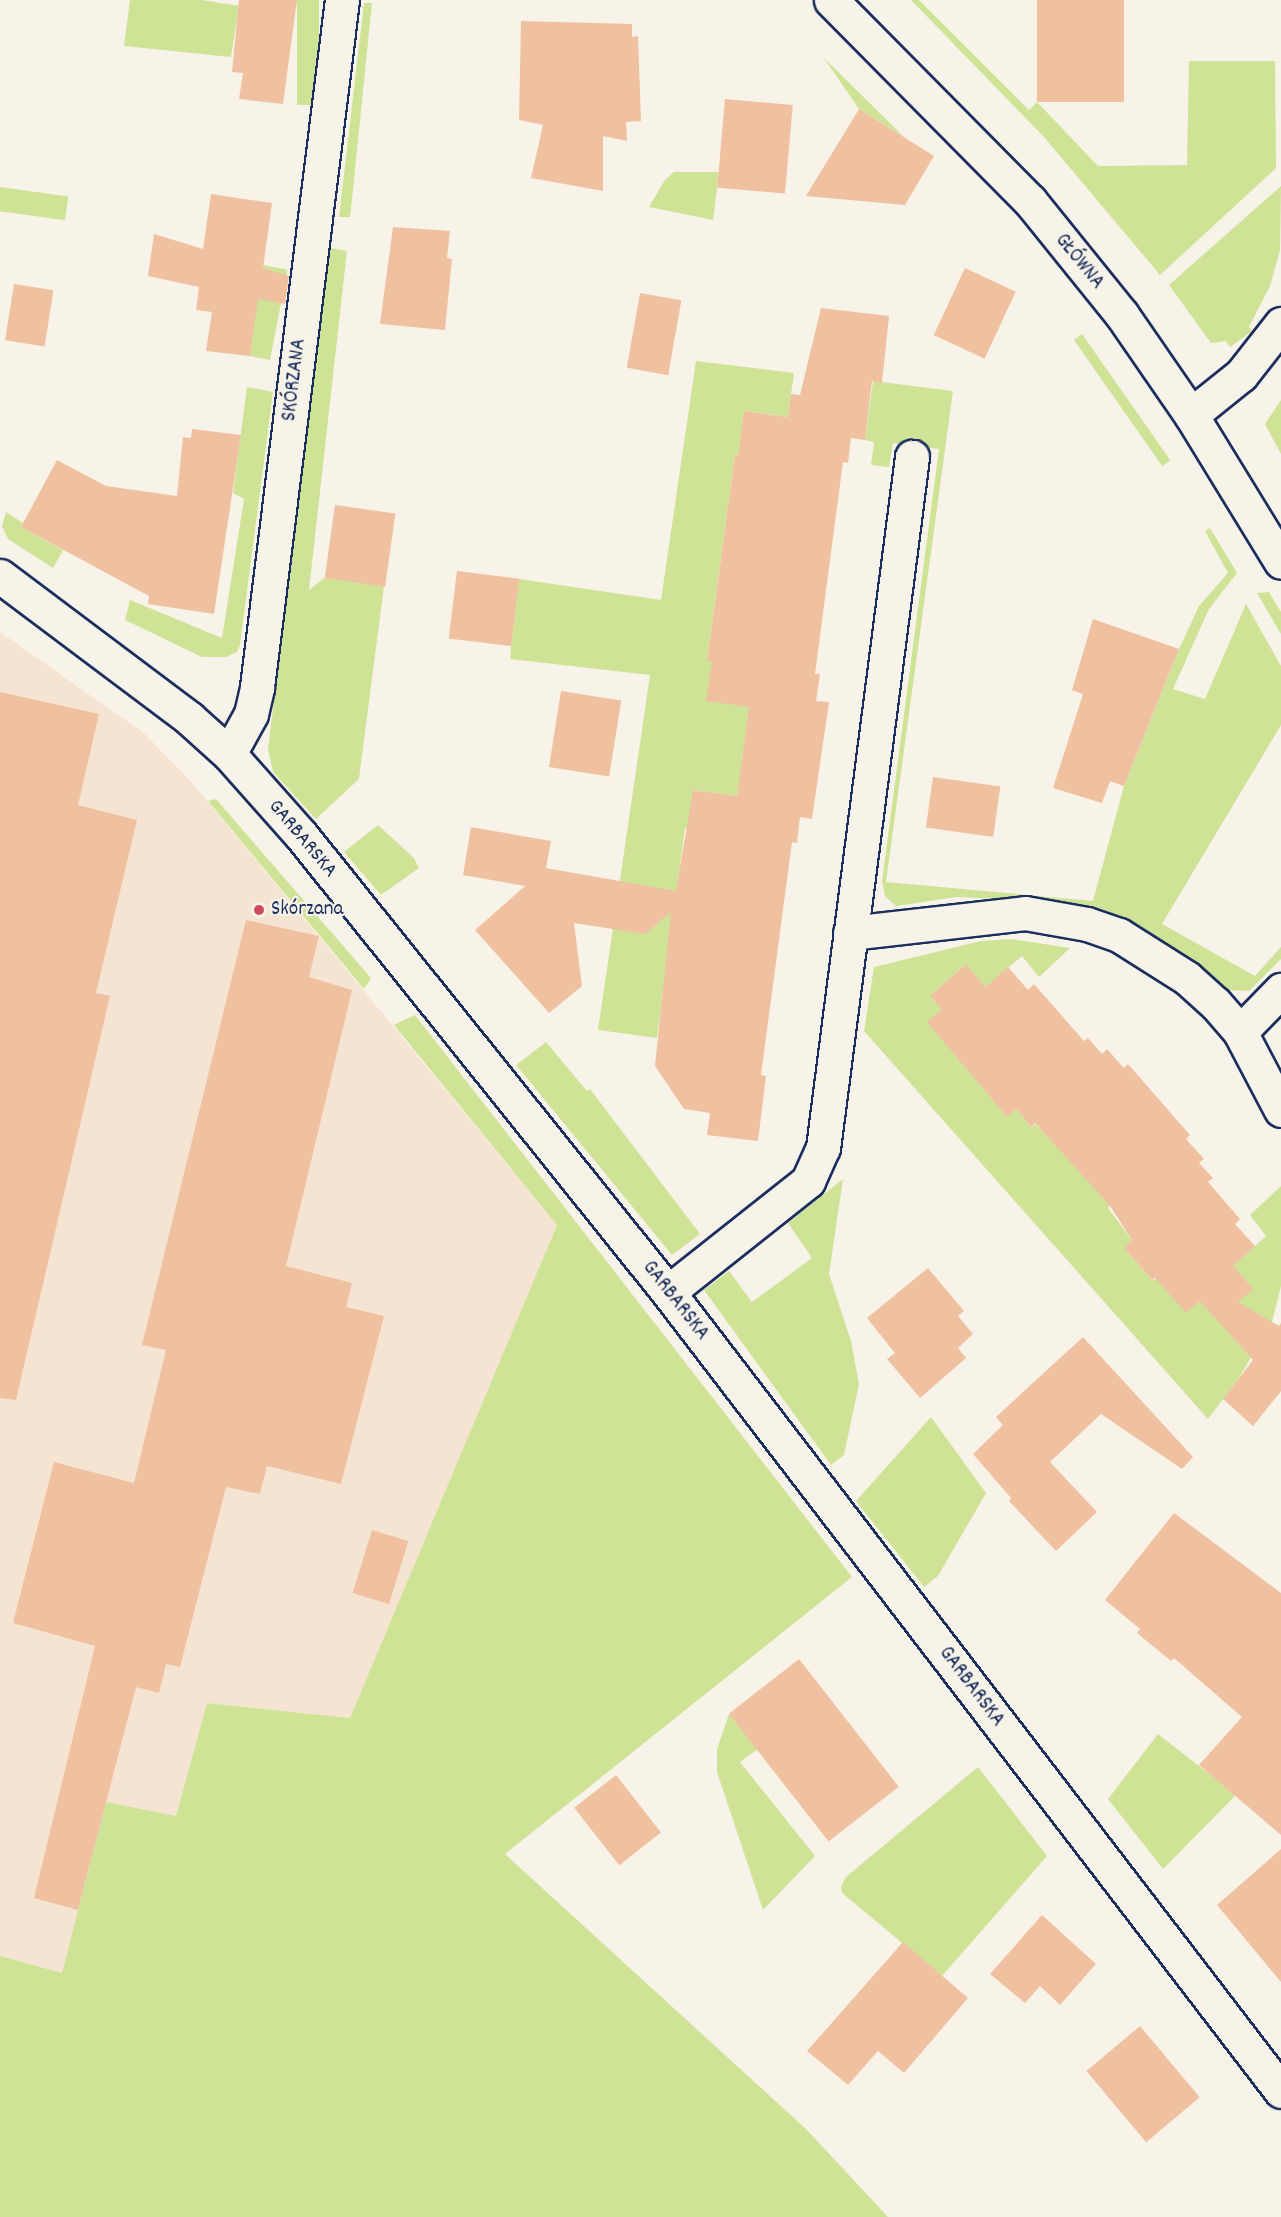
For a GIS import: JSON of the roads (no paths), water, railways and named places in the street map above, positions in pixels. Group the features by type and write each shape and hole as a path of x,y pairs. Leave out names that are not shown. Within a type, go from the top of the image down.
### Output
{"street":[{"name":"SKÓRZANA","path":"229,754 251,714 257,687 342,0"},
{"name":"GŁÓWNA","path":"831,0 1030,201 1122,315 1191,415 1281,562"},
{"path":"1191,415 1242,375 1281,324"},
{"path":"668,1292 808,1181 824,1148 912,457"},
{"name":"GARBARSKA","path":"0,576 104,652 229,754 301,836 668,1292 1281,2091"},
{"path":"850,933 1025,913 1087,924 1119,935 1170,965 1215,1003 1240,1032 1281,1110"},
{"path":"1240,1032 1281,990"}],"place":[{"name":"Skórzana","path":"259,910"}]}
